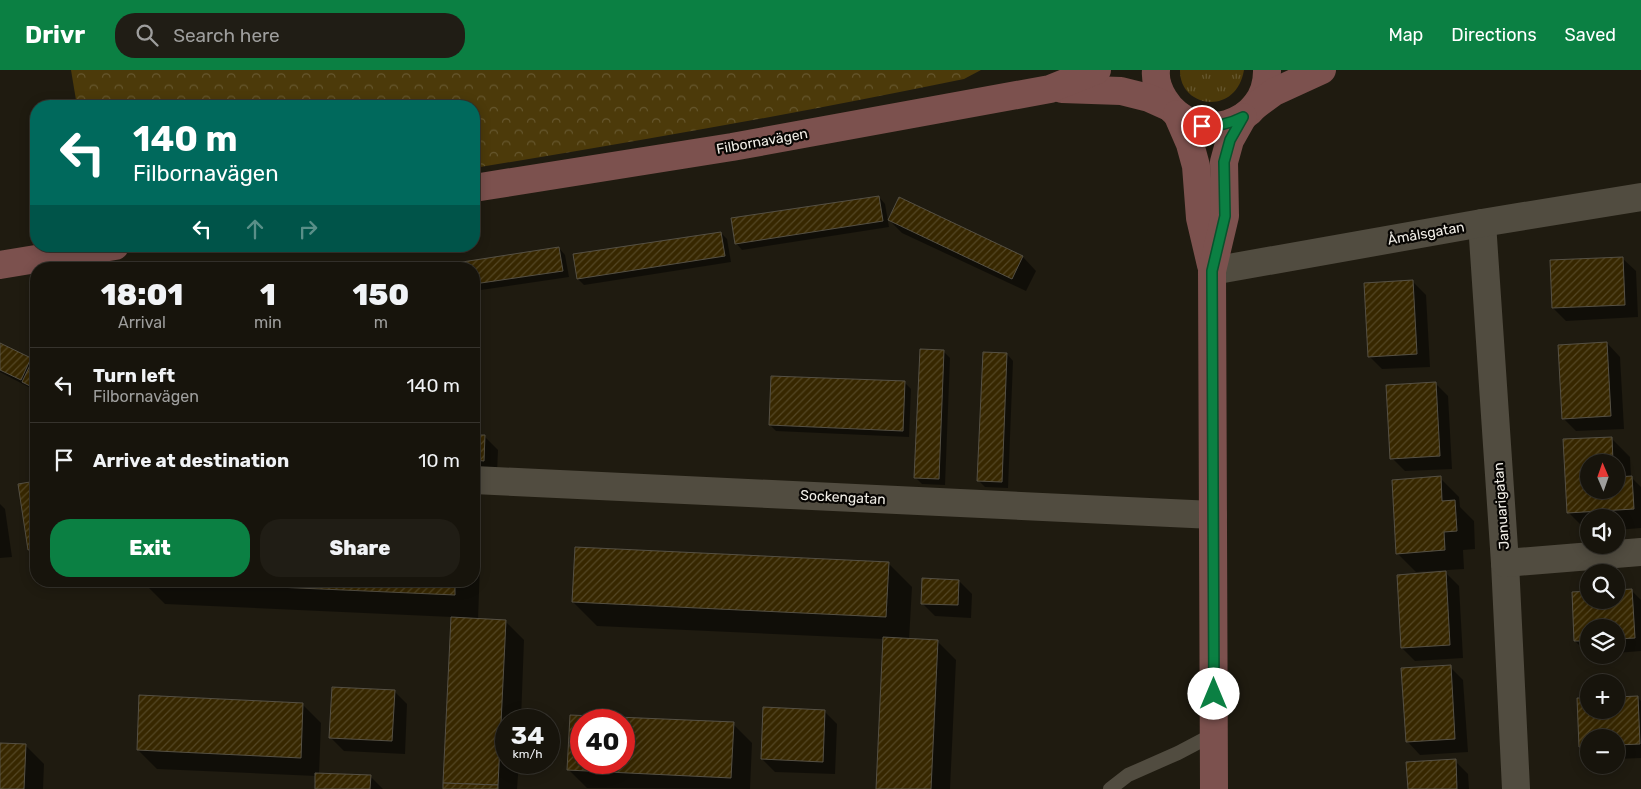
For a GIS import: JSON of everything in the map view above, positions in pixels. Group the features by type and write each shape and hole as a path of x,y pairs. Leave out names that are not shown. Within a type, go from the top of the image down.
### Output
{"street":[{"name":"Filbornavägen","path":"480,187 732,147 1050,89 1097,70"},
{"path":"1156,70 1160,92 1173,111 1190,144 1196,166 1200,218 1212,271 1214,789"},
{"path":"1212,271 1225,216 1224,162 1230,140 1263,93 1267,70"},
{"name":"Filbornavägen","path":"1050,89 1121,91 1149,98 1189,122 1202,126 1223,125 1249,112 1274,92 1322,70"},
{"name":"Åmålsgatan","path":"1212,271 1641,197"},
{"name":"Januarigatan","path":"1482,223 1505,563 1516,789"},
{"path":"0,265 79,252"},
{"name":"Sockengatan","path":"480,480 1213,514"},
{"path":"1505,563 1641,552"}],"lane":[{"path":"1110,789 1128,775 1178,753 1214,734"}],"green space":[{"path":"71,70 981,70 964,79 842,103 480,167 480,100 76,100"},
{"path":"1180,70 1244,70 1239,85 1230,95 1220,101 1209,102 1198,99 1188,93 1182,83"}],"building":[{"path":"879,196 883,221 735,244 731,218"},
{"path":"899,197 1023,256 1012,279 888,220"},
{"path":"721,232 725,256 577,279 573,254"},
{"path":"559,247 563,271 480,283 480,262 462,262"},
{"path":"1623,257 1625,305 1552,308 1550,260"},
{"path":"1413,280 1417,354 1368,357 1364,283"},
{"path":"1607,342 1611,416 1562,419 1558,345"},
{"path":"0,343 30,358 21,380 0,370"},
{"path":"920,349 944,350 939,479 914,478"},
{"path":"983,352 1007,353 1002,482 977,481"},
{"path":"30,365 30,386 22,382"},
{"path":"771,376 905,381 903,431 769,425"},
{"path":"1436,382 1440,456 1390,459 1386,385"},
{"path":"480,435 485,435 484,461 480,461"},
{"path":"1612,437 1613,454 1580,454 1580,499 1625,499 1625,476 1632,476 1634,509 1580,509 1580,512 1567,513 1563,439"},
{"path":"1441,476 1442,501 1455,500 1457,531 1444,532 1445,550 1396,554 1392,480"},
{"path":"30,482 30,550 28,550 18,484"},
{"path":"575,547 889,562 886,617 572,602"},
{"path":"1446,571 1450,645 1401,648 1397,575"},
{"path":"922,578 959,580 958,605 921,604"},
{"path":"276,587 455,587 455,595"},
{"path":"1625,589 1632,589 1635,638 1625,639 1625,619 1580,619 1580,641 1574,641 1572,592 1580,592 1580,609 1625,609"},
{"path":"451,617 506,620 502,709 495,709 495,774 499,774 498,785 443,783"},
{"path":"883,637 938,640 931,789 876,789"},
{"path":"1451,665 1455,739 1406,742 1401,668"},
{"path":"332,687 395,690 392,741 329,738"},
{"path":"139,695 303,703 301,758 137,750"},
{"path":"1638,696 1640,744 1625,745 1625,729 1580,729 1579,747 1577,698 1580,698 1580,719 1625,719 1625,697"},
{"path":"763,707 825,710 823,762 761,759"},
{"path":"570,715 570,770 567,770"},
{"path":"635,718 734,722 731,778 635,773"},
{"path":"0,743 26,744 24,789 0,789"},
{"path":"1456,759 1457,789 1408,789 1406,762"},
{"path":"315,773 371,775 370,789 315,789"},
{"path":"443,783 498,785 498,789 443,789"}],"route":[{"path":"1202,126 1230,124 1243,117 1230,140 1224,162 1225,216 1212,271 1214,694"}]}
